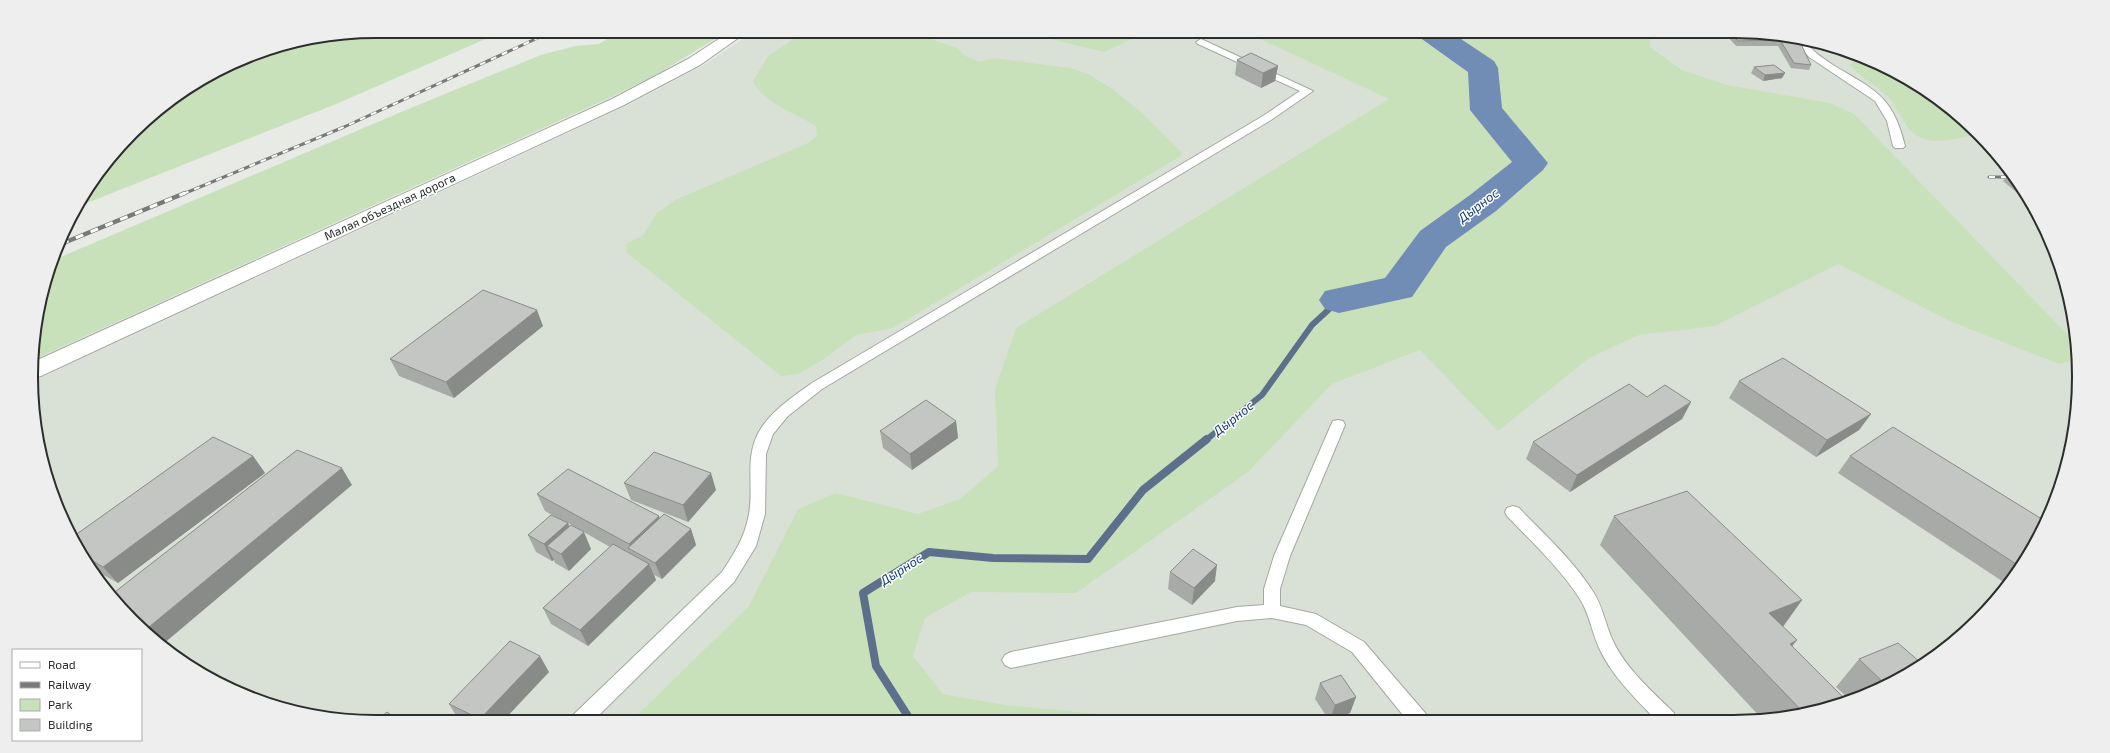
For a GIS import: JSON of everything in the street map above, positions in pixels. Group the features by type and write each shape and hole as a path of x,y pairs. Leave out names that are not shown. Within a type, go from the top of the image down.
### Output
{"street":[{"name":"Малая объездная дорога","path":"38,369 618,102 694,62 730,38"}],"lane":[{"path":"586,715 728,577 748,546 757,514 758,454 766,432 783,412 817,386 1253,126 1308,91 1201,42"},
{"path":"1805,46 1808,51 1818,59 1858,82 1878,98 1891,115 1899,146"},
{"path":"1272,612 1272,589 1282,556 1338,425"},
{"path":"1513,512 1578,583 1596,610 1600,631 1606,647 1617,663 1664,715"},
{"path":"1011,660 1238,614 1272,612 1310,620 1358,647 1415,715"}],"shaded area":[{"path":"744,38 1734,38 1778,41 1842,56 1903,83 1940,108 1957,122 1988,153 2002,170 2027,207 2037,227 2054,268 2060,289 2069,332 2071,354 2072,376 2069,421 2054,485 2037,526 2015,565 1988,600 1973,616 1940,645 1903,670 1842,697 1800,708 1756,714 354,714 332,712 289,703 268,697 227,680 188,658 153,631 137,616 108,583 95,565 83,546 64,506 56,485 45,443 41,421 38,379 626,106 704,65"}],"green space":[{"path":"376,38 488,38 336,104 85,204 108,170 122,153 153,122 188,95 207,83 247,64 289,50 332,41"},
{"path":"609,38 716,38 654,76 609,98 39,357 45,310 60,257 413,107 541,55 575,46 599,44"},
{"path":"795,38 928,38 957,48 967,57 980,62 993,58 1071,68 1088,74 1114,90 1142,113 1181,152 1181,156 893,328 856,335 821,361 798,374 781,376 627,253 626,244 643,235 657,213 675,200 806,144 817,136 816,126 780,107 757,88 753,81 768,56"},
{"path":"1047,38 1134,38 1104,52"},
{"path":"1258,38 1649,38 1650,47 1682,70 1727,85 1830,103 1854,114 2068,335 2071,361 2059,364 1952,322 1838,264 1715,326 1639,335 1589,358 1498,431 1420,350 1332,384 1248,472 1076,593 971,592 925,618 913,656 943,694 1005,705 1109,715 637,715 749,606 798,509 836,493 918,514 960,499 998,466 995,389 1016,328 1389,99"},
{"path":"1855,61 1903,83 1940,108 1971,135 1941,141 1923,138 1915,134 1908,128 1889,98 1881,90 1858,74 1850,65"}],"building":[{"path":"1735,38 1770,40 1738,41"},
{"path":"1781,42 1802,45 1811,65 1794,63"},
{"path":"1251,53 1278,66 1263,73 1237,60"},
{"path":"1774,65 1785,73 1765,75 1754,67"},
{"path":"483,290 537,310 446,382 390,359"},
{"path":"1783,358 1871,414 1827,440 1739,381"},
{"path":"1629,384 1647,397 1665,385 1691,402 1577,475 1533,442"},
{"path":"926,400 956,421 910,454 880,431"},
{"path":"1893,427 2041,518 2027,546 2016,564 1850,456"},
{"path":"213,437 253,456 103,567 92,561 77,534"},
{"path":"297,450 342,468 149,627 115,592"},
{"path":"654,452 711,473 683,505 624,483"},
{"path":"568,469 659,516 629,544 537,494"},
{"path":"1687,491 1802,600 1769,613 1797,640 1790,644 1843,697 1799,708 1614,516"},
{"path":"664,514 691,529 655,563 628,548"},
{"path":"551,515 568,523 544,544 528,535"},
{"path":"571,525 584,532 561,554 547,546"},
{"path":"613,544 649,564 580,630 543,608"},
{"path":"1193,549 1217,565 1194,588 1170,572"},
{"path":"510,641 540,656 484,715 472,715 449,704"},
{"path":"1898,643 1918,660 1881,681 1859,659"},
{"path":"1341,675 1356,697 1335,705 1320,683"},
{"path":"387,712 391,715 383,715"}],"waterway":[{"name":"Дырнос","path":"1339,300 1398,288 1433,239 1483,203 1531,163 1486,110 1483,68 1439,38"},
{"name":"Дырнос","path":"1206,440 1262,395 1312,325 1339,300"},
{"name":"Дырнос","path":"907,715 876,666 863,593 929,552 993,558 1088,559 1143,490 1207,439"}],"railway":[{"path":"183,194 344,127 538,38"},
{"path":"1989,177 2007,177"},
{"path":"66,242 185,193"}]}
